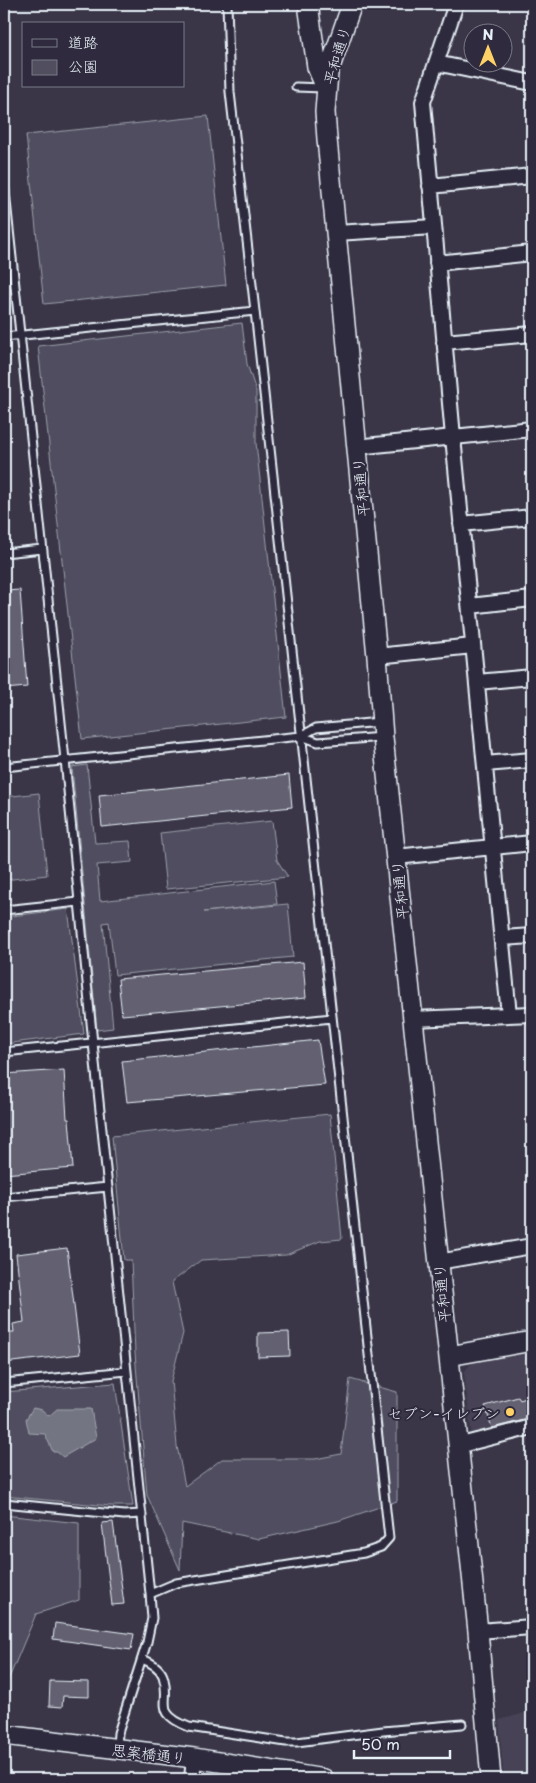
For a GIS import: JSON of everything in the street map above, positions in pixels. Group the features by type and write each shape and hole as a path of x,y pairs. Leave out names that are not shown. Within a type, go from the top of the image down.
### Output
{"street":[{"path":"308,4 317,67 326,88"},
{"name":"平和通り","path":"352,4 332,58 326,88 326,139 377,656 382,729 492,1779"},
{"path":"456,4 423,102 444,342 509,1015"},
{"path":"436,63 532,83"},
{"path":"430,186 532,176"},
{"path":"336,232 434,227"},
{"path":"437,262 532,253"},
{"path":"444,342 532,334"},
{"path":"356,447 532,429"},
{"path":"462,524 532,518"},
{"path":"470,606 532,600"},
{"path":"377,656 473,646"},
{"path":"477,682 532,677"},
{"path":"485,764 532,760"},
{"path":"396,857 532,843"},
{"path":"502,938 532,936"},
{"path":"412,1019 532,1014"},
{"path":"438,1262 532,1246"},
{"path":"448,1356 532,1341"},
{"path":"457,1446 532,1427"},
{"path":"478,1631 532,1627"},
{"name":"思案橋通り","path":"4,1735 194,1758 324,1779"},
{"path":"192,1779 194,1758"}],"lane":[{"path":"150,1594 176,1583 364,1553 381,1547 389,1538 230,92 227,4"},
{"path":"296,87 326,88"},
{"path":"4,182 5,211 66,760 152,1618 142,1659 118,1733 116,1748"},
{"path":"4,337 255,311"},
{"path":"4,553 42,550"},
{"path":"4,767 301,736 316,728 382,729"},
{"path":"301,736 318,742 382,729"},
{"path":"4,910 79,902"},
{"path":"4,1052 332,1018"},
{"path":"4,1197 108,1187"},
{"path":"4,1383 127,1371"},
{"path":"4,1503 124,1515 142,1514"},
{"path":"142,1659 151,1663 164,1677 164,1704 168,1715 174,1721 189,1728 296,1742 383,1731 462,1724"}],"shaded area":[{"path":"524,1350 529,1373 532,1373 532,1422 472,1439 464,1372 472,1363"},
{"path":"532,1711 532,1779 509,1779 503,1771 499,1720"}],"green space":[{"path":"208,116 226,285 44,304 26,135"},
{"path":"242,323 247,364 256,391 256,443 286,717 82,739 38,346"},
{"path":"87,765 95,843 130,841 132,862 97,865 100,901 274,881 277,904 204,912 288,904 293,957 115,975 109,922 103,923 113,1028 97,1030 72,767"},
{"path":"39,793 47,875 4,880 4,797"},
{"path":"272,821 277,860 288,877 166,889 160,833"},
{"path":"68,909 84,1034 4,1044 4,917"},
{"path":"330,1114 342,1239 320,1241 286,1255 201,1260 172,1282 183,1333 171,1381 177,1446 185,1486 222,1459 315,1459 341,1454 350,1379 397,1392 397,1501 338,1521 259,1539 182,1523 180,1570 147,1495 135,1353 131,1260 124,1260 112,1136"},
{"path":"115,1383 133,1506 110,1506 4,1496 4,1392"},
{"path":"4,1515 79,1523 79,1600 36,1614 4,1690"}],"water":[{"path":"33,1408 42,1410 49,1416 57,1409 91,1409 96,1438 63,1457 57,1452 53,1452 45,1434 29,1433 26,1419"}],"building":[{"path":"20,590 27,687 4,689 4,591"},
{"path":"289,775 292,807 102,827 99,795"},
{"path":"303,962 306,998 122,1015 118,979"},
{"path":"318,1040 325,1085 127,1102 122,1061"},
{"path":"64,1070 73,1168 4,1174 4,1074"},
{"path":"67,1248 80,1354 4,1363 4,1332 14,1332 13,1324 24,1322 16,1254"},
{"path":"289,1332 290,1356 258,1357 258,1333"},
{"path":"518,1397 520,1400 529,1397 532,1418 492,1428 485,1406"},
{"path":"113,1522 124,1604 112,1605 102,1523"},
{"path":"55,1623 134,1634 131,1650 53,1639"},
{"path":"50,1681 89,1682 89,1697 63,1696 62,1707 49,1706"}],"place":[{"name":"セブン-イレブン","path":"510,1412"}]}
